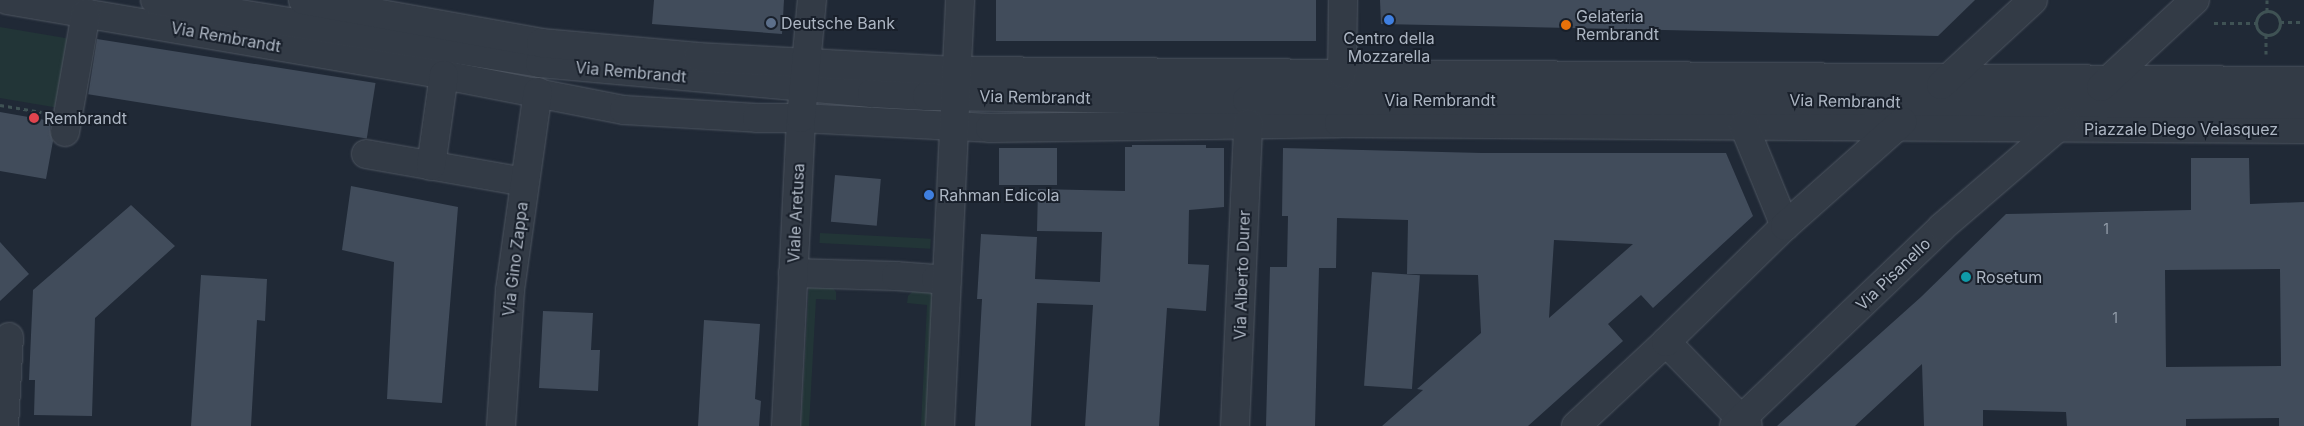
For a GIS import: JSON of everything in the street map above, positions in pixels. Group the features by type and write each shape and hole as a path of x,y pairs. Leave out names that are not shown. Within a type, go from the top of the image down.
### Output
{"street":[{"name":"Via Rembrandt","path":"7,0 444,75 624,110 954,127 1248,123 1896,127"},
{"name":"Via Rembrandt","path":"155,0 540,63 804,74 956,84 1923,102"},
{"name":"Via Rembrandt","path":"303,0 541,43 698,57 804,74"},
{"name":"Viale Aretusa","path":"786,426 801,118 812,0"},
{"path":"940,426 960,0"},
{"path":"1342,74 1343,0"},
{"path":"1576,426 1666,342 1785,226 1863,154 1896,127 2033,0"},
{"name":"Piazzale Diego Velasquez","path":"2057,128 2109,80 2201,11"},
{"path":"67,125 86,14"},
{"name":"Via Rembrandt","path":"956,84 1342,74 1948,79"},
{"path":"431,166 444,75"},
{"path":"1948,79 2304,81"},
{"name":"Via Gino Zappa","path":"501,426 510,290 538,92"},
{"name":"Piazzale Diego Velasquez","path":"1923,102 2304,105"},
{"name":"Via Alberto Durer","path":"1235,426 1248,123"},
{"path":"1744,126 1785,226"},
{"name":"Piazzale Diego Velasquez","path":"1896,127 2304,128"},
{"name":"Via Pisanello","path":"1742,423 1942,227 2057,128"},
{"path":"366,154 524,182"},
{"path":"793,273 896,276 936,279 947,282"},
{"path":"4,426 9,337"},
{"path":"1666,342 1742,423"}],"path":[{"path":"2267,11 2268,0"},
{"path":"2201,11 2257,23"},
{"path":"2267,11 2276,14 2280,22 2278,30 2266,34 2261,32 2257,23 2259,15 2267,11"},
{"path":"2280,22 2304,22"},
{"path":"2266,34 2266,55"},
{"path":"0,105 67,125"}],"shaded area":[{"path":"0,27 71,39 59,108 0,98"},
{"path":"820,233 931,239 930,249 819,243"},
{"path":"809,282 830,284 836,292 836,300 816,299 809,426 801,426"},
{"path":"916,288 936,289 928,426 921,426 927,305 907,303 908,296"}],"building":[{"path":"654,0 784,0 782,34 652,24"},
{"path":"996,0 1316,0 1316,41 996,41"},
{"path":"1380,0 1975,0 1938,36 1381,24"},
{"path":"97,39 376,83 367,138 88,94"},
{"path":"0,112 51,121 50,130 53,141 46,179 0,171"},
{"path":"1132,145 1206,145 1206,148 1224,148 1224,207 1189,210 1188,264 1209,265 1206,311 1167,308 1159,426 1085,426 1093,305 1037,303 1031,426 975,426 982,299 977,299 981,234 1037,237 1035,279 1100,282 1102,232 1037,231 1038,189 1125,191 1125,147 1132,147"},
{"path":"999,148 1057,148 1057,185 999,185"},
{"path":"1283,148 1482,153 1726,153 1753,216 1653,308 1641,295 1608,324 1623,341 1528,426 1382,426 1423,390 1417,389 1481,333 1478,275 1407,274 1408,220 1337,218 1336,268 1319,268 1315,426 1266,426 1270,267 1287,267 1288,216 1282,216","holes":["1554,240 1633,244 1549,318"]},
{"path":"2191,158 2249,158 2250,204 2304,202 2304,426 2279,426 2279,418 2186,419 2186,426 2067,426 2066,412 1983,410 1983,426 1924,426 1922,364 1855,426 1777,426 1921,297 2006,214 2191,210","holes":["2280,269 2281,366 2166,367 2165,270"]},
{"path":"835,175 881,179 877,226 831,222"},
{"path":"351,186 458,207 442,403 387,399 394,262 342,250"},
{"path":"131,205 175,246 95,318 92,416 34,415 35,380 29,380 33,290"},
{"path":"0,242 29,274 0,301"},
{"path":"1372,272 1420,275 1412,389 1364,386"},
{"path":"201,275 267,279 265,321 257,320 251,426 191,426"},
{"path":"543,311 593,313 591,350 600,350 598,391 539,388"},
{"path":"704,320 760,324 755,399 761,401 759,426 698,426"}],"place":[{"name":"Centro della Mozzarella","path":"1389,20"},
{"name":"Deutsche Bank","path":"771,23"},
{"name":"Gelateria Rembrandt","path":"1566,25"},
{"name":"Rembrandt","path":"34,118"},
{"name":"Rahman Edicola","path":"929,195"},
{"name":"Rosetum","path":"1966,277"}]}
